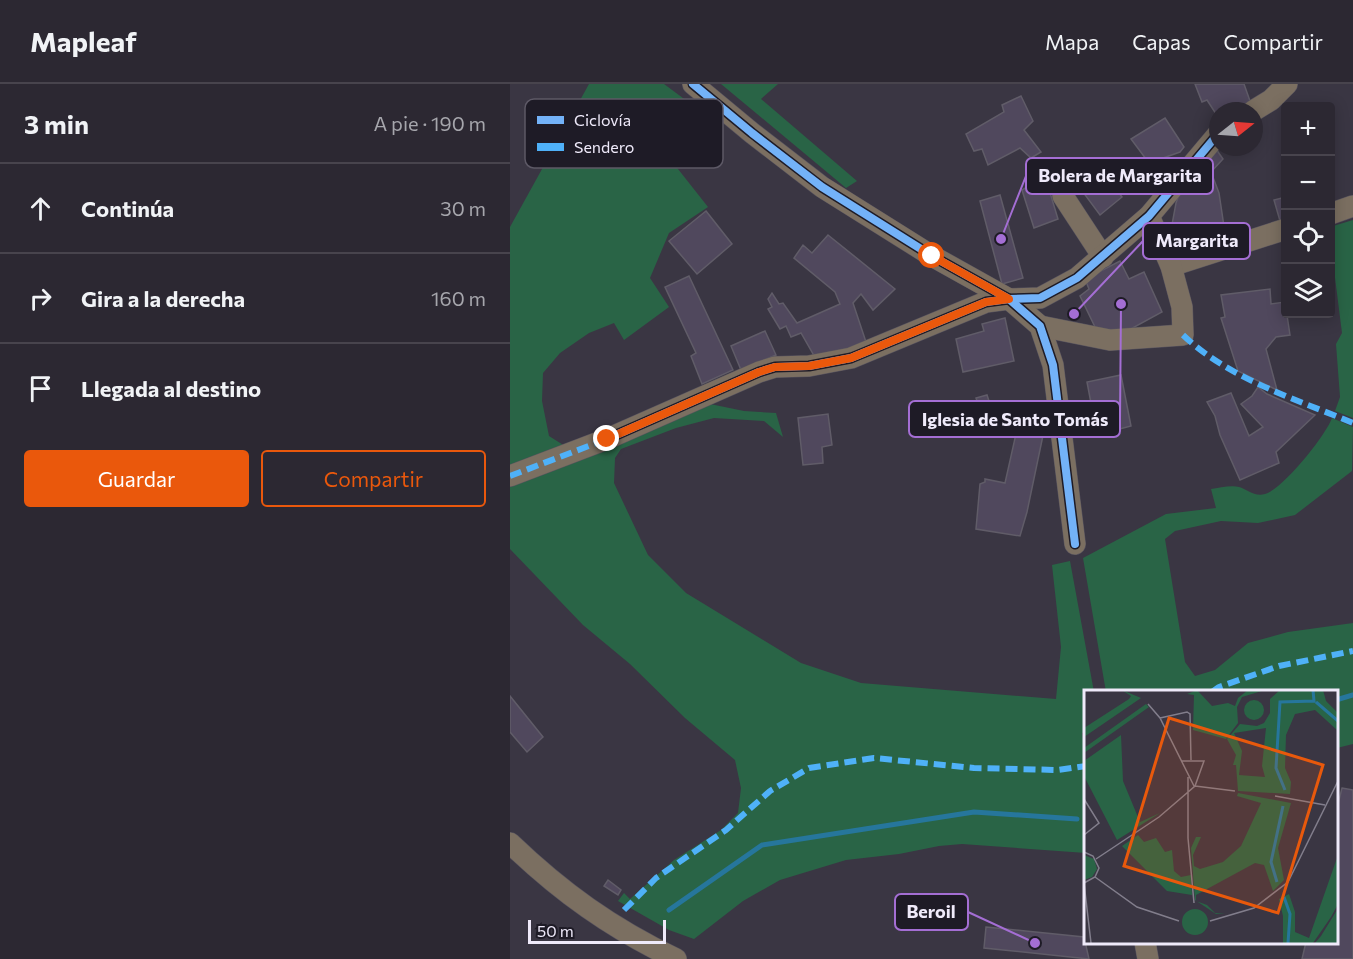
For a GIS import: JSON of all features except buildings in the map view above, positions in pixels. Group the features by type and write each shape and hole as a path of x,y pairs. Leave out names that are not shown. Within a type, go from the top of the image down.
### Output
{"street":[{"path":"693,84 711,99"},
{"path":"1263,105 1287,84"},
{"path":"723,109 822,187 932,256 1009,299 1038,324 1110,340 1184,335 1182,307 1171,266 1149,216"},
{"path":"510,476 607,439 759,372 775,367 809,366 851,358 986,302 1040,298 1077,278 1149,216 1209,145"},
{"path":"1063,196 1103,257"},
{"path":"1335,212 1353,206"},
{"path":"1171,266 1281,231"},
{"path":"1038,324 1077,278"},
{"path":"1038,324 1053,365 1075,544"},
{"path":"510,843 571,897 617,928 676,959"},
{"path":"1145,944 1148,959"}],"green space":[{"path":"589,84 664,84 684,99 581,99"},
{"path":"721,84 778,84 761,99 857,181 846,188"},
{"path":"543,168 677,168 708,207 669,233 650,278 669,307 624,340 614,323 589,333 560,353 543,373 542,401 549,436 568,448 510,470 510,227"},
{"path":"1353,220 1353,418 1335,411 1340,397 1336,344 1342,333 1335,278 1335,225"},
{"path":"710,404 744,411 776,413 783,437 764,421 714,418 676,428 621,449 615,458 614,483 648,555 686,593 801,663 861,683 1056,699 1061,647 1052,565 1070,561 1094,690 1084,690 1084,732 1082,733 1084,853 962,844 846,860 780,880 743,901 694,939 669,930 618,901 624,893 630,899 674,860 721,830 738,813 741,788 735,760 685,718 630,664 583,625 510,549 510,482"},
{"path":"1332,418 1353,427 1352,471 1295,515 1258,523 1221,521 1175,531 1165,539 1185,662 1195,676 1215,670 1248,643 1288,632 1353,623 1353,744 1338,748 1338,690 1106,690 1083,558 1166,514 1216,508 1211,489 1236,486 1261,495 1273,490 1293,472"}],"waterway":[{"path":"1338,699 1353,695"},
{"path":"669,910 762,845 974,812 1077,819"}],"marked path":[{"path":"1183,335 1221,364 1242,376 1353,423"},
{"path":"510,476 607,439"},
{"path":"1215,690 1279,666 1353,651"},
{"path":"624,910 656,878 726,830 770,791 809,768 874,758 974,768 1058,770 1084,766"}],"cycle path":[{"path":"693,84 711,99"},
{"path":"723,109 822,187 932,256 1009,299 1040,326 1053,365 1075,544"},
{"path":"607,439 759,372 775,367 809,366 851,358 986,302 1040,298 1077,278 1149,216 1209,145"}],"place":[{"name":"Bolera de Margarita","path":"1001,239"},
{"name":"Iglesia de Santo Tomás","path":"1121,304"},
{"name":"Margarita","path":"1074,314"},
{"name":"Beroil","path":"1035,943"}],"route":[{"path":"607,439 759,372 775,367 809,366 851,358 986,302 1009,299 932,256"}]}
